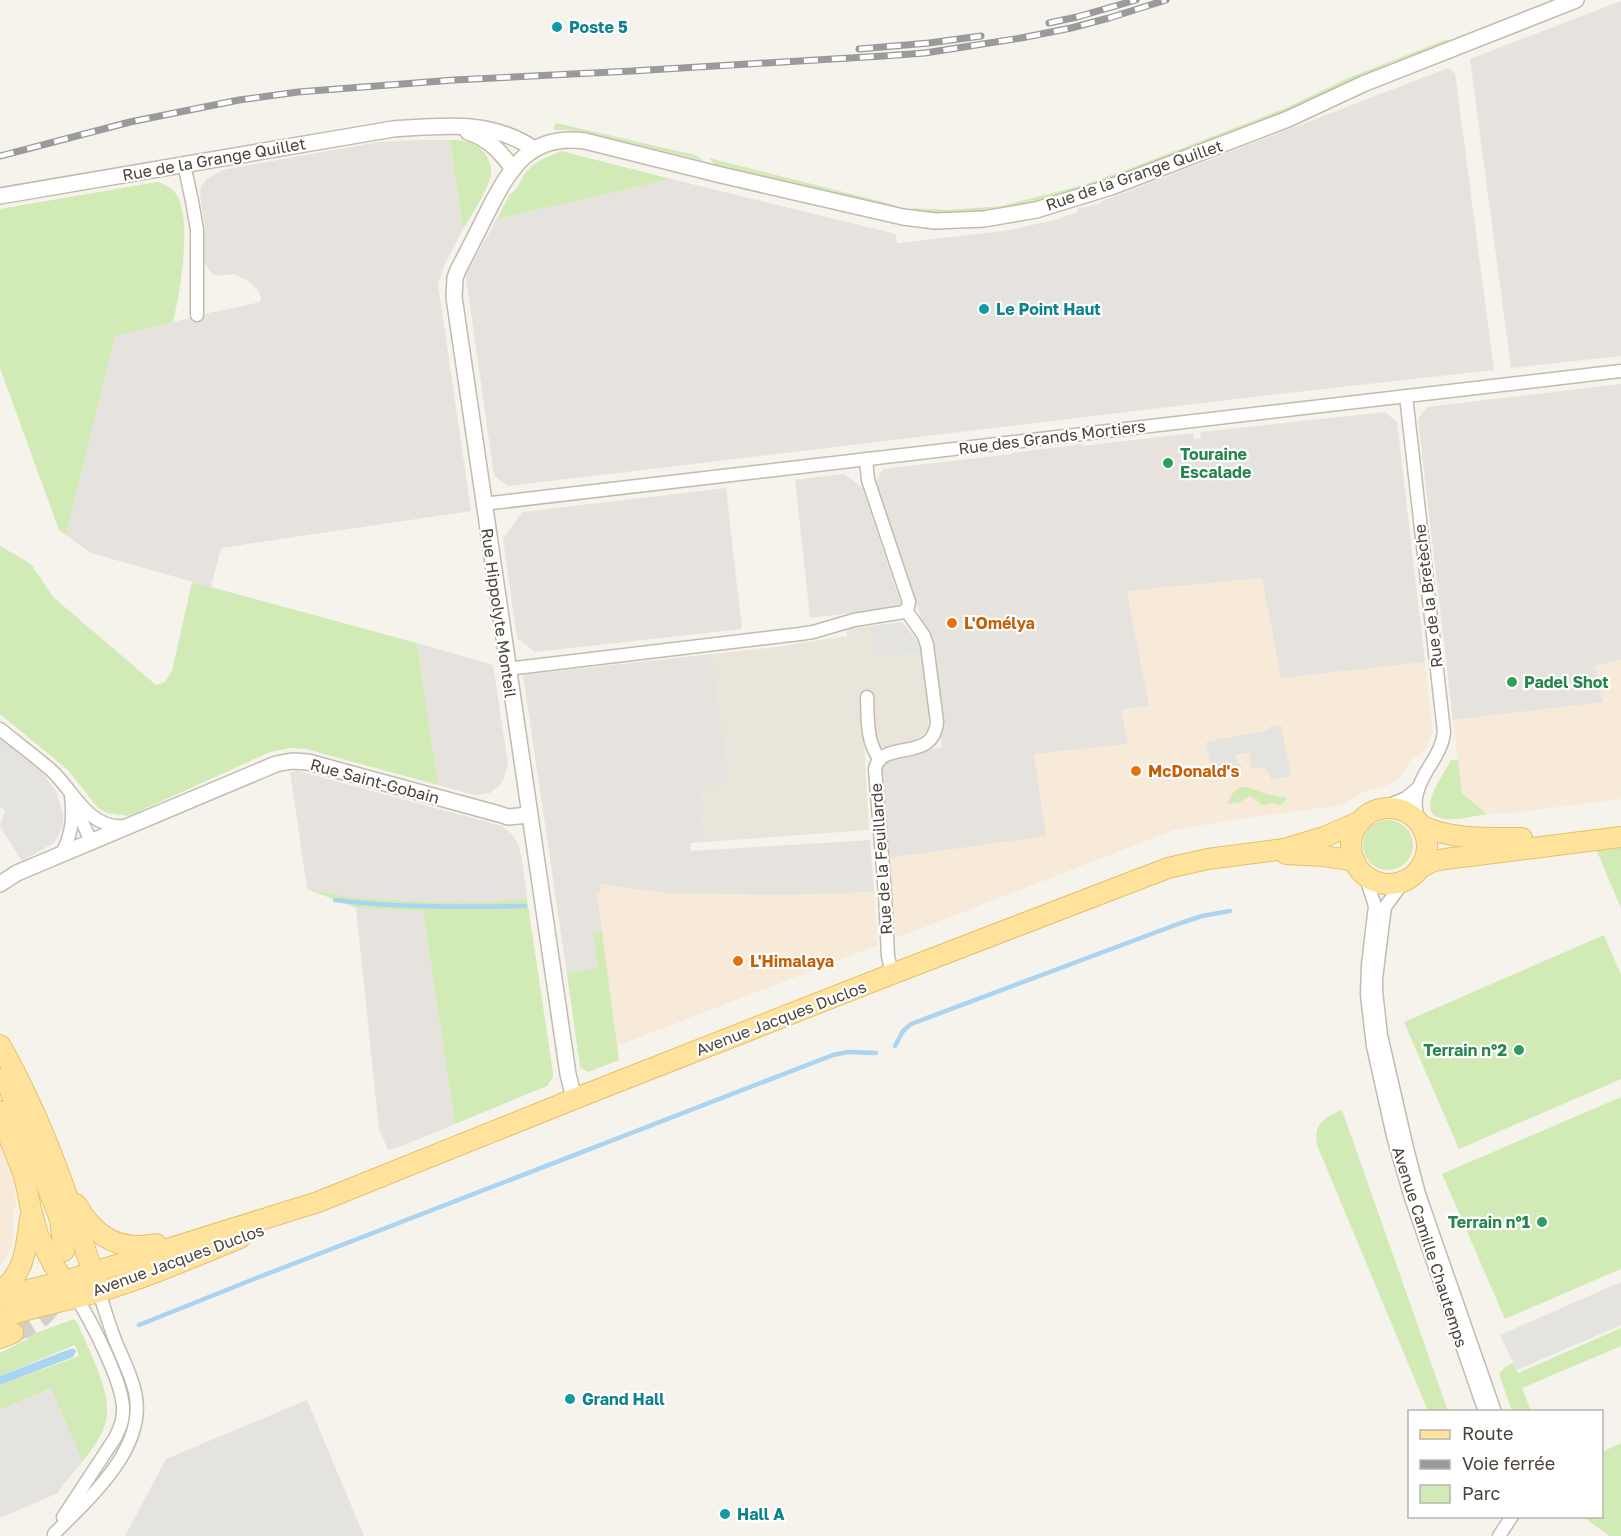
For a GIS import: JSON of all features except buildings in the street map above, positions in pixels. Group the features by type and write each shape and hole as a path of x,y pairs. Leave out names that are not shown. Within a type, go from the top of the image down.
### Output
{"main road":[{"path":"1391,808 1410,814 1420,824 1444,834 1500,838 1621,836 1434,861 1404,880 1390,884 1371,879 1358,865 1352,851 1352,840 1360,821 1380,809 1391,808"},
{"name":"Avenue Jacques Duclos","path":"0,1297 70,1289 96,1282 243,1225 318,1202 892,974 1168,868 1208,859 1284,849 1342,830 1360,821"},
{"path":"1420,824 1427,843 1427,852 1420,868"},
{"name":"Avenue Jacques Duclos","path":"1250,854 1307,855 1358,865"},
{"path":"0,1045 16,1072 42,1128 96,1282"},
{"path":"0,1067 58,1212 63,1231 64,1251"},
{"path":"0,1111 7,1124 10,1140 24,1175 38,1235 70,1289"},
{"path":"62,1180 82,1214 94,1228 104,1237 122,1245 146,1246 243,1225"},
{"name":"Avenue Jacques Duclos","path":"96,1282 133,1280 247,1236 298,1214 318,1202"},
{"path":"0,1291 18,1272 24,1260 31,1209"},
{"name":"Avenue Jacques Duclos","path":"4,1330 30,1308 70,1289"}],"street":[{"name":"Rue de la Grange Quillet","path":"0,196 393,129 470,127 505,133 534,148 562,139 585,141 903,217 935,221 984,219 1036,210 1111,187 1288,119 1363,84 1576,0"},
{"name":"Rue de la Grange Quillet","path":"429,127 466,132 482,138 496,148 513,169"},
{"name":"Rue Hippolyte Monteil","path":"534,148 513,169 499,190 458,270 454,287 507,669 568,1074 574,1099"},
{"path":"184,164 197,230 197,315"},
{"name":"Rue des Grands Mortiers","path":"483,504 1621,371"},
{"name":"Rue de la Bretèche","path":"1406,396 1444,732 1439,749 1417,789"},
{"path":"507,669 800,634 854,620 894,615 906,610 908,597 868,480 866,459"},
{"path":"867,697 870,738 873,750 879,758 922,746 933,738 936,731 936,709 927,645 924,636 906,610"},
{"path":"0,729 51,770 82,808 100,821 119,827 131,826"},
{"name":"Rue de la Feuillarde","path":"879,758 875,769 875,779 888,956 892,974"},
{"name":"Rue Saint-Gobain","path":"0,884 17,873 276,764 292,761 308,762 508,817 529,815"},
{"path":"1380,809 1406,798 1417,789"},
{"path":"1417,789 1416,801 1420,824"},
{"path":"70,794 81,823 92,843"},
{"path":"61,855 72,821 73,809 70,794"},
{"name":"Avenue Camille Chautemps","path":"1358,865 1367,881 1375,906 1367,995 1373,1046 1410,1195 1484,1410"},
{"name":"Avenue Camille Chautemps","path":"1404,880 1385,907 1376,979 1381,1035 1419,1194 1494,1410"},
{"path":"53,1535 112,1472 127,1448 136,1424 135,1393 131,1378 108,1321 96,1282"},
{"path":"53,1535 115,1438 121,1426 123,1412 122,1397 110,1364 87,1316 70,1289"},
{"path":"1499,1536 1510,1519"}],"shaded area":[{"path":"1621,1 1621,356 1511,368 1470,59"},
{"path":"1448,68 1455,73 1494,370 508,486 494,476 466,277 497,219 671,179 896,234 897,243 1010,230 1078,213 1077,209 1100,204 1100,202"},
{"path":"450,140 463,229 444,266 438,284 471,511 221,548 211,587 91,553 66,535 115,336 211,311 260,302 258,290 247,280 233,274 217,276 205,264 205,229 200,194 201,186 207,179 222,170 379,142"},
{"path":"1621,384 1621,660 1595,666 1603,702 1453,720 1418,419 1427,407"},
{"path":"1385,412 1397,422 1425,662 1281,678 1262,578 1127,591 1149,706 1121,710 1128,744 1034,754 1046,836 889,858 879,763 942,747 927,634 875,484 883,469 1193,433 1194,439 1201,438 1200,432"},
{"path":"1083,444 1084,454 1014,463 1012,453"},
{"path":"844,474 862,487 902,607 810,618 795,480"},
{"path":"726,488 742,629 535,652 517,638 503,539 522,512"},
{"path":"1262,578 1281,678 1425,662 1433,733 1424,751 1409,762 1397,780 1388,785 1365,791 1335,806 1174,830 896,938 889,858 1046,836 1034,754 1127,744 1121,710 1149,706 1127,591"},
{"path":"902,622 920,644 921,653 887,658 886,651 873,653 870,626"},
{"path":"870,626 873,653 886,651 888,658 921,653 929,715 928,729 915,740 885,748 878,745 878,740 864,743 869,830 705,842 702,786 727,783 712,654 847,636 847,629"},
{"path":"417,643 493,665 508,764 504,778 499,786 490,793 475,795 438,785"},
{"path":"712,654 728,783 702,787 705,842 690,843 691,851 870,840 874,892 782,895 665,893 600,884 600,894 597,894 602,932 593,933 598,968 567,974 523,675"},
{"path":"1621,660 1621,799 1487,814 1462,793 1453,720 1603,702 1595,666"},
{"path":"1281,725 1291,776 1272,780 1264,767 1252,769 1249,752 1235,755 1242,768 1212,774 1206,742 1269,730 1269,727"},
{"path":"0,739 43,773 57,793 63,813 63,826 56,840 22,861 0,826 5,811 0,807"},
{"path":"298,771 502,826 512,834 518,844 527,899 466,903 415,901 355,898 307,889 290,772"},
{"path":"599,884 665,893 782,895 874,892 878,945 617,1046 596,894"},
{"path":"356,908 423,911 455,1124 388,1150 379,1129"},
{"path":"0,1145 14,1180 16,1207 12,1211 13,1242 0,1266"},
{"path":"1621,1282 1621,1325 1517,1370 1500,1335"},
{"path":"51,1388 83,1461 58,1493 0,1518 0,1410"},
{"path":"307,1400 364,1536 125,1536 166,1459"}],"green space":[{"path":"1448,39 1449,42 1354,80 1291,110 1117,178 1032,203 980,212 942,215 912,212 913,208 947,210 1002,206 1083,185 1288,107 1348,78"},
{"path":"556,123 695,155 704,161 596,135 570,130 555,130"},
{"path":"450,140 477,145 486,155 491,168 487,187 463,229"},
{"path":"561,151 671,179 497,219 510,194 527,171 547,157"},
{"path":"709,158 895,205 897,209 715,165"},
{"path":"157,182 168,186 176,194 184,220 184,257 173,322 115,336 66,535 59,530 0,368 0,209"},
{"path":"0,546 31,564 53,597 156,685 165,682 172,671 192,582 417,643 438,785 306,749 290,748 270,752 129,816 107,813 98,808 68,770 0,714"},
{"path":"1451,760 1458,760 1462,793 1487,814 1450,819 1434,815 1430,809 1431,799"},
{"path":"1240,787 1287,798 1282,805 1272,803 1262,805 1250,796 1240,802 1227,804 1232,794"},
{"path":"1383,820 1393,820 1406,827 1413,840 1413,850 1406,863 1393,870 1383,870 1374,866 1367,859 1363,850 1363,840 1367,831 1374,824"},
{"path":"1621,846 1621,908 1596,849"},
{"path":"307,889 355,898 415,901 466,903 527,899 553,1073 547,1086 455,1124 423,911 356,908"},
{"path":"602,932 619,1060 588,1072 580,1067 567,974 598,968 593,933"},
{"name":"Terrain n°2","path":"1604,935 1621,975 1621,1079 1459,1149 1404,1022"},
{"name":"Terrain n°1","path":"1621,1097 1621,1269 1505,1319 1442,1174"},
{"path":"1342,1110 1448,1410 1428,1410 1317,1145 1319,1126 1330,1116"},
{"path":"74,1319 95,1362 105,1391 107,1418 96,1443 67,1479 51,1388 0,1410 0,1385 79,1356 75,1345 0,1376 0,1353 28,1339 27,1336"},
{"path":"1621,1328 1621,1346 1522,1388 1531,1410 1512,1410 1499,1374 1513,1363 1518,1373"},
{"path":"1621,1443 1621,1536 1610,1536 1584,1518 1603,1518 1603,1452"}],"water":[{"path":"70,1349 76,1351 73,1357 0,1385 0,1376"}],"waterway":[{"path":"335,900 406,906 525,906"},
{"path":"895,1046 903,1031 911,1024 1178,924 1202,916 1230,911"},
{"path":"139,1325 833,1055 848,1052 876,1053"}],"tunnel":[{"path":"13,1333 39,1319 49,1309 56,1295"}],"railway":[{"path":"1049,23 1136,0"},
{"path":"0,156 130,122 239,100 298,92 454,80 925,53 1071,28 1166,0"},
{"path":"859,49 981,36"}],"place":[{"name":"Poste 5","path":"557,27"},
{"name":"Le Point Haut","path":"984,309"},
{"name":"Touraine Escalade","path":"1168,463"},
{"name":"L'Omélya","path":"952,623"},
{"name":"Padel Shot","path":"1512,682"},
{"name":"McDonald's","path":"1136,771"},
{"name":"L'Himalaya","path":"738,961"},
{"name":"Terrain n°2","path":"1519,1050"},
{"name":"Terrain n°1","path":"1542,1222"},
{"name":"Grand Hall","path":"570,1399"},
{"name":"Hall A","path":"725,1514"}]}
